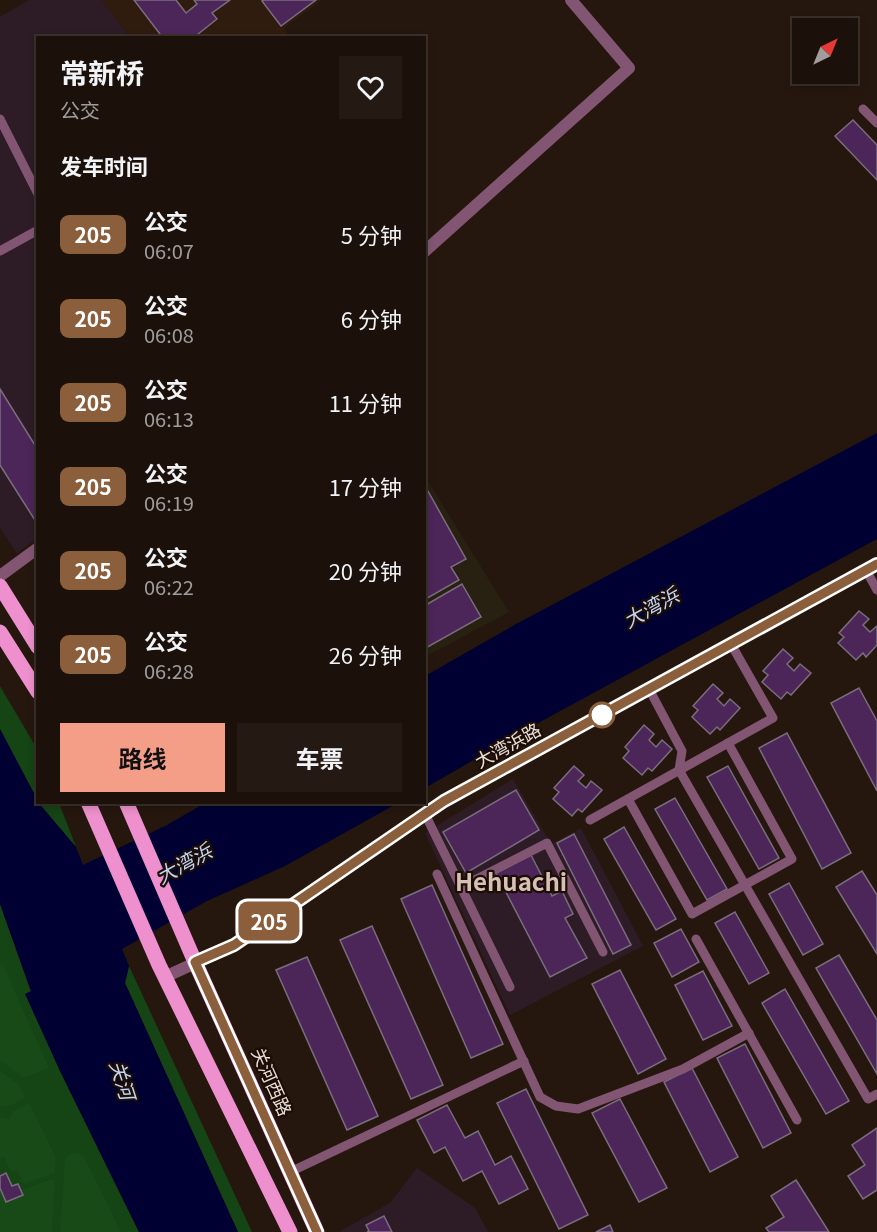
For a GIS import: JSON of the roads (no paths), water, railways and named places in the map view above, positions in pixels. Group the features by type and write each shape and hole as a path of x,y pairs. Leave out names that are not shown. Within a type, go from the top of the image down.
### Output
{"main road":[{"path":"0,586 36,644"},
{"path":"0,632 36,689"},
{"path":"89,804 163,970 290,1232"},
{"name":"关河西路","path":"127,804 317,1232"}],"street":[{"path":"426,250 629,68 571,0"},
{"path":"0,576 36,549"},
{"name":"大湾浜路","path":"163,970 193,955 234,945 444,801 872,567"}],"lane":[{"path":"863,109 877,123"},
{"path":"0,119 36,190"},
{"path":"0,251 36,231"},
{"path":"872,567 877,590"},
{"path":"590,820 773,718 731,644"},
{"path":"649,689 682,751 679,770 868,1099 877,1094"},
{"path":"628,799 692,914 792,859 728,743"},
{"path":"425,814 510,987"},
{"path":"461,887 547,843 603,952"},
{"path":"437,874 540,1097 556,1106 578,1109 683,1069 749,1033"},
{"path":"696,939 797,1120"},
{"path":"290,1172 524,1061"}],"water":[{"name":"大湾浜","path":"877,433 877,539 540,722 426,787 426,675 516,624"},
{"path":"0,729 36,797 36,804 40,804 76,847 83,865 167,825 203,804 396,804 285,866 207,901 122,949 129,966 125,983 238,1232 139,1232 25,994 31,991 0,904"}],"district":[{"name":"Hehuachi","path":"511,883"}],"water label":[{"name":"关河","path":"122,1080"}]}
